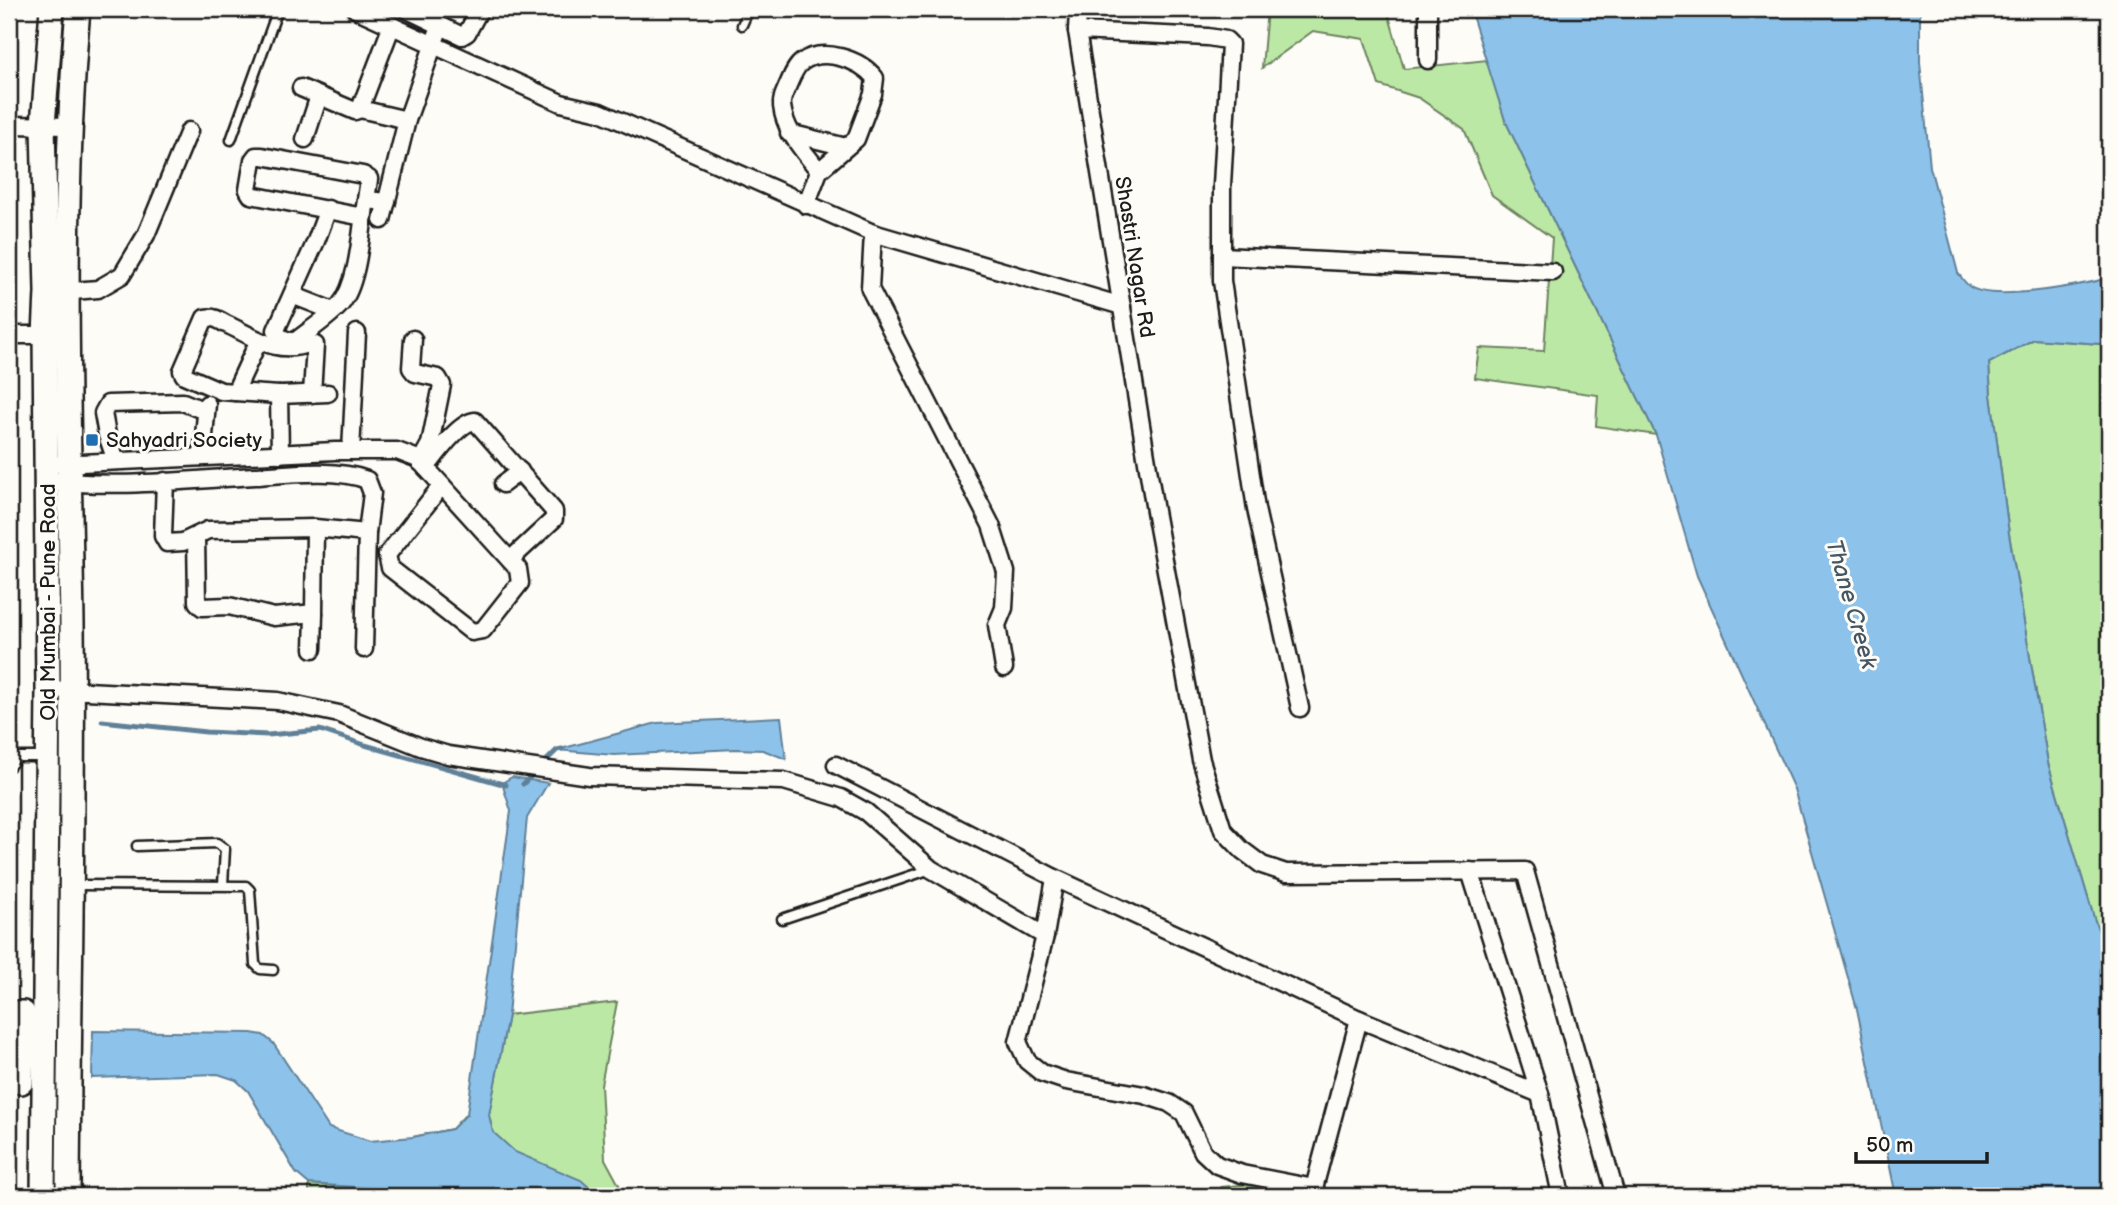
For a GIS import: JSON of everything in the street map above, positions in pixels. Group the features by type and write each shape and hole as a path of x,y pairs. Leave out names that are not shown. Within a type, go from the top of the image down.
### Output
{"main road":[{"path":"52,17 78,17"},
{"name":"Old Mumbai - Pune Road","path":"52,17 43,125 57,292"},
{"name":"Old Mumbai - Pune Road","path":"68,1196 72,690 58,473 56,335 78,17"},
{"name":"Old Mumbai - Pune Road","path":"43,1196 48,689 58,473"},
{"path":"44,990 36,1004 16,1013 15,1081 45,1088 69,1089"}],"street":[{"path":"406,9 461,36 467,33 480,9"},
{"name":"Shastri Nagar Rd","path":"1078,9 1077,31 1156,511 1202,760 1223,830 1242,850 1262,865 1286,873 1525,871 1616,1196"},
{"path":"1428,9 1428,60"},
{"path":"364,11 561,103 600,112 873,233 1122,306"},
{"path":"360,109 392,26"},
{"path":"382,220 407,120 440,26"},
{"path":"1077,31 1208,37 1229,42 1231,53 1222,185 1222,281 1256,509 1300,708"},
{"path":"806,205 819,171 856,139 873,94 875,78 869,71 841,57 814,56 800,63 790,78 781,102 789,133 819,171"},
{"path":"301,88 355,111 360,109 407,120"},
{"path":"305,139 319,96"},
{"path":"9,125 69,126"},
{"path":"57,292 98,289 122,275 146,234 189,131"},
{"path":"789,133 846,147"},
{"path":"328,209 276,330 279,336 290,341 297,340 343,301 357,265 370,182 367,176 262,156 254,158 248,190 251,195 328,209 363,217"},
{"path":"366,200 387,202"},
{"path":"873,233 870,289 991,525 1006,572 1004,608 997,625 1004,668"},
{"path":"1222,256 1553,272"},
{"path":"292,295 333,311"},
{"path":"326,393 315,345 310,343 297,348 258,342 240,330 210,317 205,318 182,371 184,375 215,389 235,392 279,395 354,394"},
{"path":"351,451 357,333"},
{"path":"9,335 56,335"},
{"path":"413,338 411,368 415,373 438,378 442,385 423,465"},
{"path":"235,392 258,342"},
{"path":"202,457 205,411 207,401 215,389"},
{"path":"279,395 280,454"},
{"path":"116,461 103,413 108,404 183,402 205,411"},
{"path":"423,465 469,422 475,421 554,511 554,519 510,560"},
{"path":"58,473 116,461 397,451 423,465 442,485 518,569 520,583 483,630 472,632 390,568 387,555 442,485"},
{"path":"503,484 520,471"},
{"path":"58,473 103,485 308,473 358,477 366,481 372,494 367,533 364,649"},
{"path":"165,481 163,536 167,542 183,542 208,530 315,528 367,533"},
{"path":"313,649 315,528"},
{"path":"196,536 197,602 202,607 229,606 274,617 314,613"},
{"path":"48,689 288,703 339,714 448,755 545,770 600,776 784,781 841,798 866,812 931,869 1045,936"},
{"path":"836,765 1055,878 1359,1019 1540,1094"},
{"path":"1470,870 1540,1094 1561,1196"},
{"path":"1055,878 1045,936 1018,1042 1027,1060 1042,1073 1066,1081 1144,1095 1169,1103 1184,1113 1203,1152 1217,1165 1242,1174 1317,1192 1359,1019"}],"lane":[{"path":"231,141 278,9"},
{"path":"742,25 749,9"},
{"path":"9,767 17,757 48,757"},
{"path":"137,846 222,845 225,849 223,885"},
{"path":"782,919 931,869"},
{"path":"71,885 246,887 250,890 255,964 260,969 272,970"}],"green space":[{"path":"1267,9 1387,9 1404,69 1487,60 1505,120 1656,435 1596,426 1598,395 1475,378 1479,348 1544,351 1552,238 1492,195 1464,129 1419,98 1379,85 1364,39 1313,31 1262,68"},
{"path":"2034,339 2100,344 2109,341 2109,959 2094,918 2048,763 2009,534 1991,395 1989,363"},
{"path":"617,1002 601,1085 605,1159 625,1196 309,1196 309,1184 373,1189 413,1137 452,1129 466,1114 489,1114 508,1015"},
{"path":"1259,1183 1304,1196 1228,1196 1221,1187"}],"water":[{"name":"Thane Creek","path":"1470,9 1920,9 1920,62 1930,167 1958,273 1969,286 1996,293 2037,291 2109,278 2109,341 2101,344 2034,339 1989,363 2009,534 2048,763 2094,918 2109,959 2109,1196 1896,1196 1857,1009 1794,789 1697,576 1656,435 1505,120"},
{"path":"781,717 786,759 763,750 614,755 557,750 657,723"},
{"path":"512,777 548,783 527,818 508,1015 489,1115 493,1132 515,1152 581,1180 599,1196 427,1196 400,1190 309,1184 296,1173 248,1091 236,1080 218,1074 92,1078 93,1031 251,1033 263,1035 273,1043 329,1128 370,1141 413,1137 452,1129 467,1114 511,811 502,783"}],"waterway":[{"path":"102,721 206,732 268,735 320,730 506,785"},
{"path":"523,784 557,750 562,749"}],"place":[{"name":"Sahyadri Society","path":"92,440"}]}
